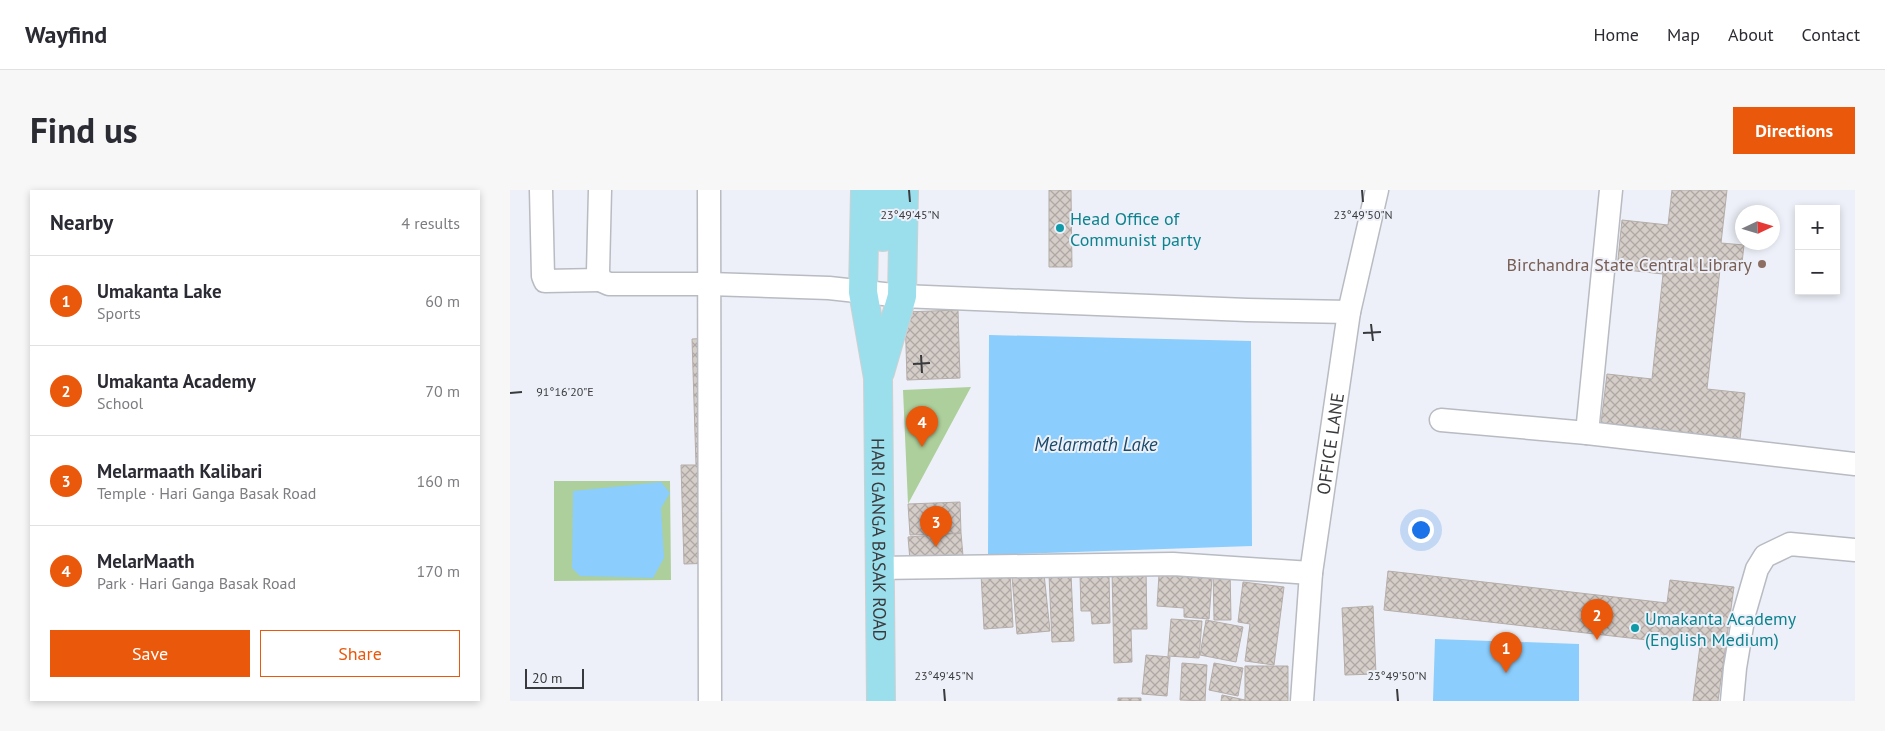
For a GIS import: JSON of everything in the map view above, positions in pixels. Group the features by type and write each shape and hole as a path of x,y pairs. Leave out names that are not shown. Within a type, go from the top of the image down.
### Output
{"main road":[{"path":"865,190 882,294"},
{"path":"882,294 884,190"},
{"path":"882,294 904,190"},
{"name":"HARI GANGA BASAK ROAD","path":"881,701 878,568 878,378 882,294"}],"street":[{"path":"541,190 543,276 545,281 600,280 609,284 709,284 829,288 882,294 1247,310 1349,312"},
{"path":"600,190 600,280"},
{"path":"709,190 710,701"},
{"name":"OFFICE LANE","path":"1302,701 1310,573 1349,312 1377,190"},
{"path":"1587,433 1610,190"},
{"path":"1441,420 1587,433 1855,464"},
{"path":"1732,701 1735,668 1744,614 1756,569 1765,556 1790,544 1855,550"},
{"path":"878,568 1173,564 1310,573"}],"green space":[{"path":"971,387 908,504 903,390"},
{"path":"554,481 670,481 671,580 554,581"}],"water":[{"name":"Melarmath Lake","path":"989,335 1251,341 1252,546 988,555"},
{"path":"661,482 670,493 661,508 664,558 653,578 580,576 572,568 573,491"},
{"path":"1435,639 1579,644 1579,701 1433,701"}],"building":[{"name":"Head Office of Communist party","path":"1049,190 1071,190 1072,267 1049,267"},
{"path":"1672,190 1727,190 1721,243 1735,244 1735,250 1743,250 1741,272 1720,269 1707,389 1745,393 1740,439 1601,423 1607,374 1652,379 1663,274 1617,269 1622,220 1668,225"},
{"path":"958,310 960,378 907,380 905,312"},
{"path":"711,338 717,563 684,564 681,465 696,465 692,339"},
{"path":"960,502 961,533 910,535 908,504"},
{"path":"961,533 963,556 910,560 908,537"},
{"path":"1160,559 1213,564 1209,619 1184,617 1184,608 1157,606"},
{"path":"1213,568 1230,568 1231,620 1214,620"},
{"path":"1146,569 1147,629 1131,629 1132,662 1114,663 1112,570"},
{"name":"Umakanta Academy (English Medium)","path":"1388,571 1667,603 1670,580 1734,587 1718,701 1693,701 1700,646 1384,610"},
{"path":"1010,572 1013,627 984,629 981,574"},
{"path":"1109,573 1110,623 1092,624 1091,611 1081,611 1080,574"},
{"path":"1044,574 1050,631 1017,634 1012,577"},
{"path":"1071,574 1074,641 1052,642 1049,575"},
{"path":"1243,582 1284,587 1274,665 1245,661 1250,624 1238,622"},
{"path":"1373,606 1376,674 1345,675 1342,608"},
{"path":"1171,619 1202,621 1199,658 1168,656"},
{"path":"1206,620 1243,627 1236,662 1200,655"},
{"path":"1146,655 1170,657 1167,696 1142,694"},
{"path":"1182,663 1207,665 1205,701 1180,700"},
{"path":"1214,663 1243,668 1238,696 1209,690"},
{"path":"1245,666 1288,666 1288,701 1245,701"},
{"path":"1222,695 1245,700 1245,701 1221,701"},
{"path":"1118,698 1141,698 1141,701 1118,701"}],"place":[{"name":"Head Office of Communist party","path":"1060,228"},
{"name":"Birchandra State Central Library","path":"1762,264"},
{"name":"MelarMaath","path":"922,447"},
{"name":"Melarmaath Kalibari","path":"936,547"},
{"name":"Umakanta Academy (English Medium)","path":"1635,628"},
{"name":"Umakanta Academy","path":"1597,640"},
{"name":"Umakanta Lake","path":"1506,673"}]}
